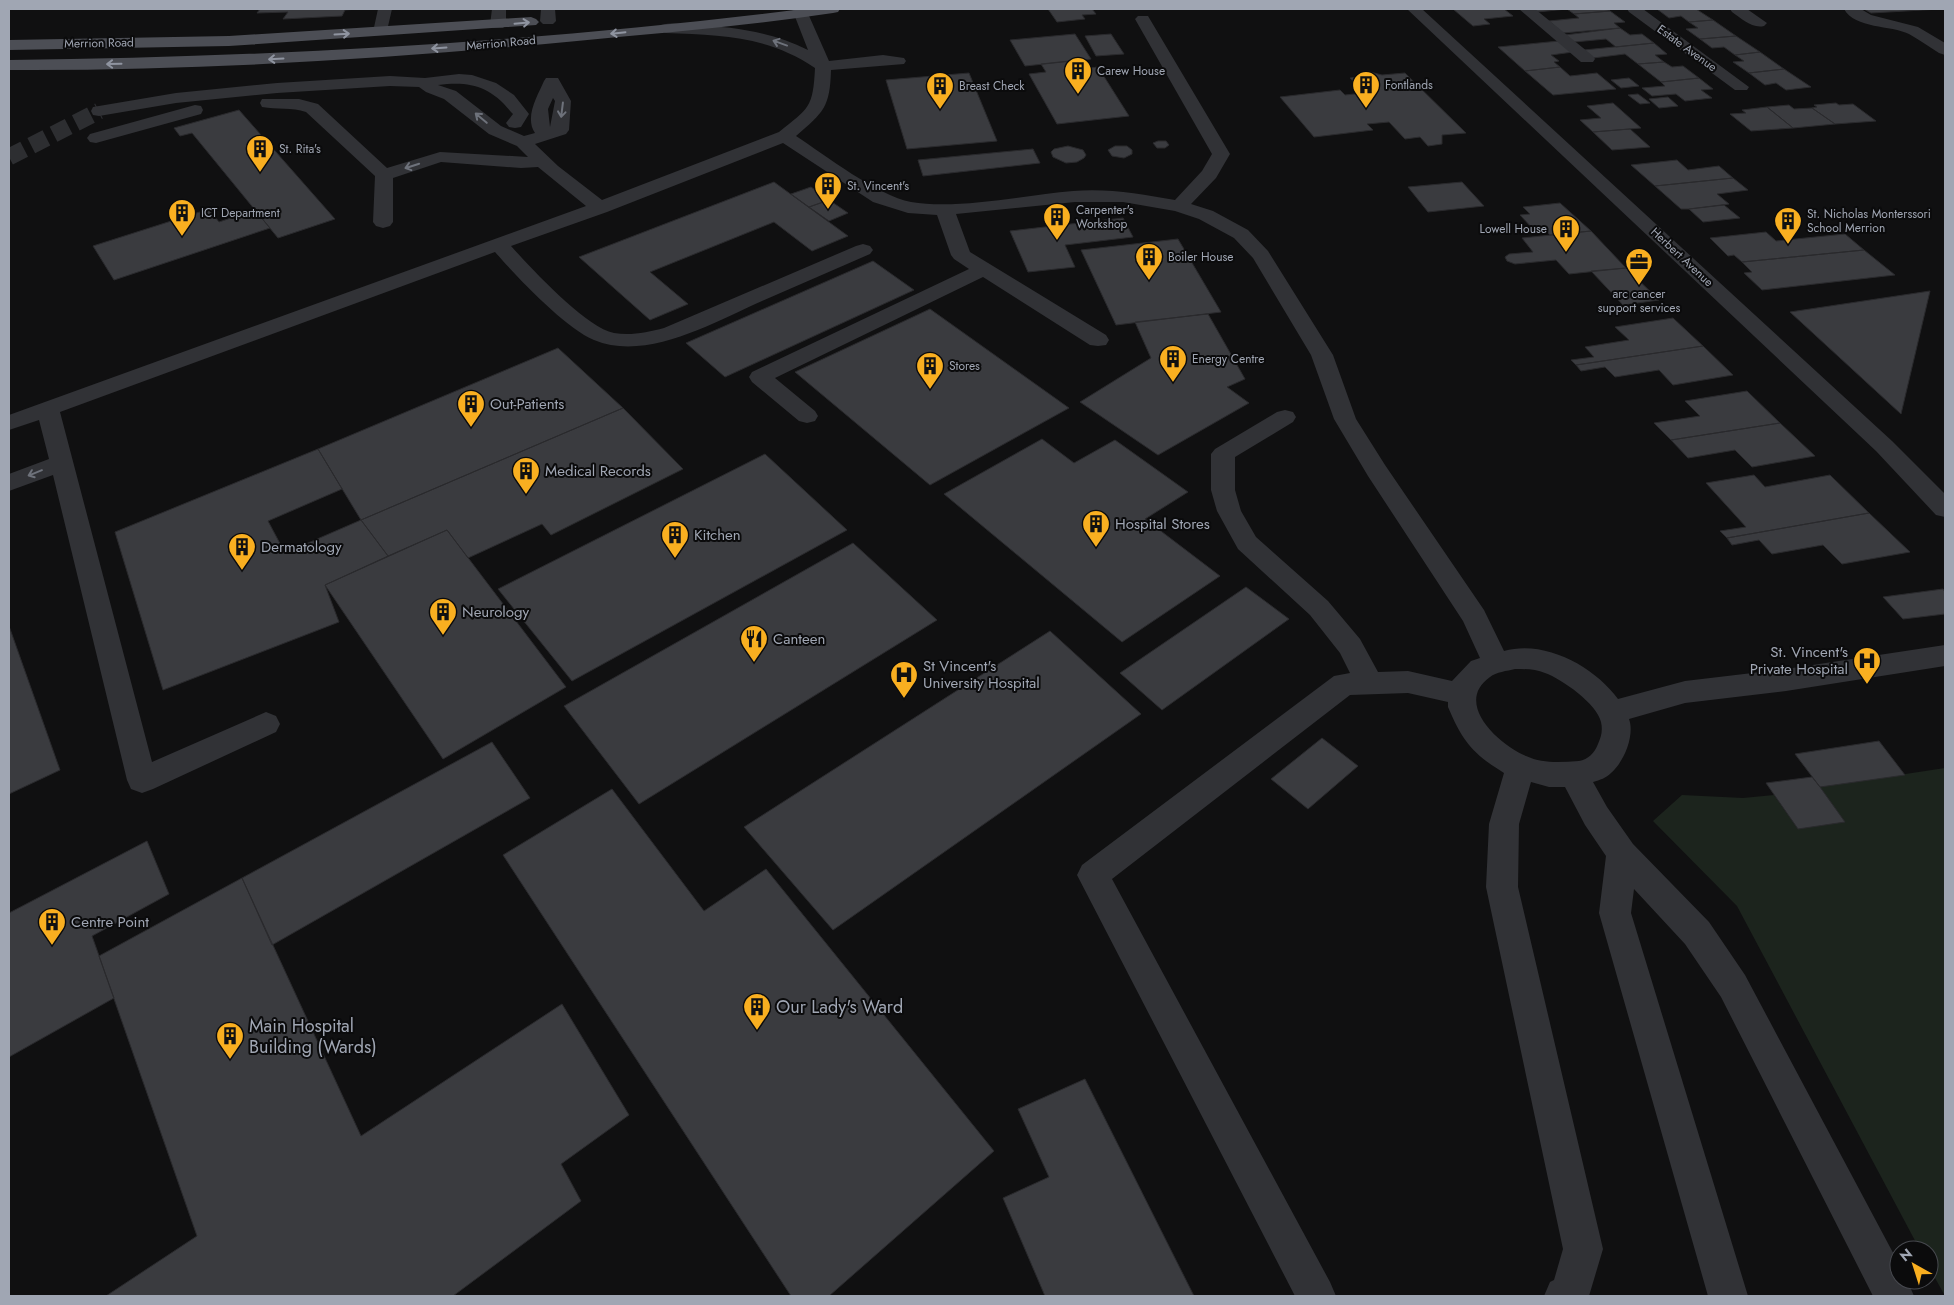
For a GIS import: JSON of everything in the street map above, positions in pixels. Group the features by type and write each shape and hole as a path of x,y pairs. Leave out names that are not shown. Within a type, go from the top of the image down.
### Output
{"main road":[{"name":"Merrion Road","path":"9,65 168,64 344,55 498,44 666,28 800,11 833,9"},
{"name":"Merrion Road","path":"9,45 189,42 498,25 548,15 566,19"},
{"path":"168,64 189,42"}],"street":[{"path":"381,32 385,9"},
{"path":"498,25 499,9"},
{"name":"Herbert Avenue","path":"1414,9 1884,446 1945,509"},
{"path":"1526,9 1587,59"},
{"name":"Estate Avenue","path":"1634,9 1741,87"},
{"path":"1737,9 1759,23"},
{"path":"1851,9 1866,18 1914,30 1945,50"},
{"path":"9,423 600,208 784,136 808,117 819,103 822,89 822,66 800,11"},
{"path":"1143,19 1221,154 1210,174 1179,206"},
{"path":"666,28 740,32 769,39 806,53 822,66 883,60 898,61"},
{"path":"99,110 176,98 278,88 390,80 423,82 454,80 478,81 499,92 516,105 521,114 515,123"},
{"path":"454,80 515,123 532,151"},
{"path":"423,82 432,89 450,94 495,130 532,151 576,190 600,208"},
{"path":"96,138 212,107 270,103 299,104 312,108 322,115 384,175 383,222"},
{"path":"384,175 440,157 521,163 549,134"},
{"path":"784,136 880,198 908,208 945,210 1094,196 1123,196 1167,202 1206,215 1241,234 1261,255 1322,355 1345,419 1376,470 1475,618 1495,660"},
{"path":"438,148 532,151"},
{"path":"945,210 961,255 1098,340"},
{"path":"498,245 571,317 594,334 616,340 645,340 671,333 862,250"},
{"path":"807,416 760,377 984,269"},
{"path":"48,409 142,780 266,724"},
{"path":"1285,417 1223,454 1223,490 1229,511 1247,543 1319,608 1350,646 1369,682"},
{"path":"9,483 61,462"},
{"path":"1612,712 1685,692 1786,680 1945,655"},
{"path":"1516,658 1551,664 1576,675 1604,700 1612,712 1617,732 1608,760 1593,771 1566,777 1540,775 1508,763 1481,742 1471,730 1462,708 1461,694 1469,677 1476,670 1495,660 1516,658"},
{"path":"1316,1296 1093,875 1344,684 1408,682 1461,694"},
{"path":"1521,767 1504,824 1502,887 1583,1249 1570,1293 1564,1296"},
{"path":"1574,775 1596,816 1622,854 1698,933 1733,986 1894,1296"},
{"path":"1622,854 1615,913 1728,1296"}],"shaded area":[{"path":"1945,768 1945,1296 1939,1285 1939,1240 1915,1240 1737,906 1653,821 1682,795 1743,798 1774,795 1798,829 1844,822 1820,787"}],"building":[{"path":"260,9 358,9 345,10 342,16 283,19 288,12 257,13"},
{"path":"1048,9 1092,9 1096,14 1082,15 1085,19 1057,22"},
{"path":"1453,9 1504,9 1513,16 1484,19 1490,24 1473,26"},
{"path":"1533,9 1567,9 1537,12"},
{"path":"1567,9 1606,9 1610,11 1574,14"},
{"path":"1657,9 1696,9 1713,20 1689,22 1681,16 1669,18"},
{"path":"1864,9 1940,9 1871,13"},
{"path":"1610,11 1625,22 1614,23 1620,28 1563,33 1549,21 1579,18 1574,14"},
{"path":"1713,20 1736,36 1700,39 1686,29 1698,28 1689,22"},
{"path":"1620,28 1630,35 1642,34 1654,43 1616,47 1606,39 1574,42 1565,35"},
{"path":"1075,34 1091,59 1025,66 1010,40"},
{"path":"1111,34 1124,54 1096,56 1085,36"},
{"path":"1736,36 1760,52 1735,55 1724,47 1712,48 1700,39"},
{"path":"1559,41 1573,52 1551,55 1559,61 1554,62 1560,67 1525,71 1498,47"},
{"path":"1654,43 1667,54 1655,55 1664,62 1638,64 1625,54 1593,58 1584,50"},
{"path":"1760,52 1784,69 1749,73 1733,62 1744,61 1735,55"},
{"name":"Carew House","path":"1078,60 1083,69 1098,67 1129,116 1057,124 1029,74 1046,72 1041,64"},
{"path":"1664,62 1672,67 1683,66 1699,78 1661,82 1638,64"},
{"path":"1560,67 1570,76 1597,73 1616,89 1553,95 1525,71"},
{"path":"1784,69 1811,87 1786,90 1776,83 1765,85 1749,73"},
{"name":"Fontlands","path":"1370,72 1382,75 1405,73 1466,133 1442,135 1442,144 1428,146 1420,137 1405,139 1389,122 1367,124 1373,130 1314,137 1280,97 1340,90 1345,95 1364,93 1350,78 1364,76 1360,73"},
{"name":"Breast Check","path":"969,73 997,141 907,149 886,80"},
{"path":"1629,78 1639,86 1621,88 1611,80"},
{"path":"1699,78 1713,89 1701,90 1712,98 1685,101 1676,94 1652,96 1642,88 1665,86 1661,82"},
{"path":"1638,94 1650,103 1640,104 1628,95"},
{"path":"1668,97 1678,106 1659,108 1649,99"},
{"path":"1613,103 1641,128 1593,132 1580,120 1601,118 1587,106"},
{"path":"1836,103 1839,105 1853,104 1876,121 1835,124 1812,108 1817,107 1814,105"},
{"path":"1789,105 1794,109 1812,108 1835,124 1793,128 1767,107"},
{"path":"1767,107 1793,128 1751,131 1730,114 1746,113 1742,110"},
{"name":"St. Rita's","path":"239,110 335,219 278,238 192,133 180,136 174,128"},
{"path":"1630,129 1650,147 1612,150 1593,132"},
{"path":"1166,141 1169,145 1165,148 1157,148 1153,143"},
{"path":"1068,146 1083,150 1086,155 1077,162 1066,163 1053,157 1051,152 1054,149"},
{"path":"1115,146 1127,146 1132,150 1132,154 1124,158 1112,156 1108,150"},
{"path":"1033,149 1040,163 923,176 918,160"},
{"path":"1677,160 1688,170 1719,166 1733,178 1655,186 1631,165"},
{"path":"1733,178 1748,190 1717,194 1729,204 1689,209 1681,209 1655,186"},
{"path":"774,182 848,236 812,251 774,222 650,272 688,304 650,320 579,257"},
{"path":"1462,182 1484,206 1428,212 1408,187"},
{"name":"St. Vincent's","path":"811,187 829,200 809,207 791,194"},
{"name":"St. Vincent's","path":"829,200 848,213 829,221 809,207"},
{"path":"1560,203 1591,231 1550,235 1543,227 1533,229 1520,215 1530,214 1523,207"},
{"path":"1724,205 1740,218 1703,222 1689,209"},
{"name":"ICT Department","path":"209,209 219,222 255,210 270,228 114,280 93,246"},
{"name":"Carpenter's Workshop","path":"1123,218 1133,237 1065,245 1075,267 1028,272 1010,231"},
{"name":"Lowell House","path":"1591,231 1626,268 1569,274 1556,260 1515,264 1507,261 1505,257 1509,254 1533,252 1522,238"},
{"name":"St. Nicholas Monterssori School Merrion","path":"1766,232 1776,241 1845,234 1864,250 1742,262 1734,255 1728,256 1710,238"},
{"name":"Boiler House","path":"1178,239 1221,312 1116,325 1081,250"},
{"path":"1864,250 1895,275 1762,290 1744,273 1752,272 1742,262"},
{"path":"873,261 914,290 725,377 686,343"},
{"path":"1626,268 1659,300 1623,305 1591,271"},
{"path":"1930,291 1901,414 1790,312"},
{"name":"Stores","path":"930,309 1069,408 930,485 795,372"},
{"name":"Energy Centre","path":"1208,314 1245,379 1227,387 1249,403 1158,455 1080,402 1151,358 1135,322"},
{"path":"1673,318 1703,346 1576,365 1571,360 1594,357 1585,347 1629,340 1615,327"},
{"path":"1703,346 1733,375 1673,385 1659,370 1615,377 1605,367 1581,371 1576,365"},
{"name":"Out-Patients","path":"558,348 623,408 361,520 318,449"},
{"path":"1747,391 1780,423 1671,440 1654,423 1700,416 1685,401"},
{"name":"Medical Records","path":"623,408 683,469 551,535 542,524 468,558 447,530 388,556 361,520"},
{"path":"1780,423 1815,456 1752,467 1735,450 1688,458 1671,440"},
{"name":"Hospital Stores","path":"1042,439 1074,463 1115,440 1188,492 1145,519 1220,576 1122,642 944,494"},
{"name":"Dermatology","path":"318,449 342,489 268,521 285,553 361,520 388,556 325,585 339,622 163,690 115,532"},
{"name":"Kitchen","path":"765,454 847,530 572,681 498,589"},
{"path":"1754,475 1765,487 1830,475 1869,513 1727,538 1720,531 1746,527 1706,483"},
{"path":"1869,513 1910,552 1842,564 1823,545 1772,554 1759,540 1732,545 1727,538"},
{"name":"Neurology","path":"447,530 566,687 443,759 325,585"},
{"name":"Canteen","path":"853,543 937,620 639,804 564,706"},
{"path":"1246,587 1289,619 1162,710 1120,673"},
{"path":"1943,589 1945,592 1945,614 1903,619 1883,597"},
{"path":"9,626 60,770 9,794"},
{"path":"1050,631 1141,714 833,930 744,827"},
{"path":"1322,738 1358,766 1308,809 1271,779"},
{"path":"1879,741 1905,775 1820,787 1795,754"},
{"path":"492,742 530,798 272,945 242,878"},
{"path":"1812,777 1845,822 1798,829 1766,783"},
{"name":"Our Lady's Ward","path":"612,789 704,911 766,869 994,1151 829,1296 791,1296 503,855"},
{"name":"Centre Point","path":"147,841 169,894 92,936 114,998 9,1057 9,913"},
{"name":"Main Hospital Building (Wards)","path":"242,878 361,1136 562,1004 629,1115 561,1164 581,1201 453,1296 106,1296 197,1236 99,956"},
{"path":"1085,1079 1194,1296 1045,1296 1003,1198 1049,1177 1018,1109"}],"tunnel":[{"path":"9,157 99,111"}],"place":[{"name":"Carew House","path":"1078,95"},
{"name":"Fontlands","path":"1366,109"},
{"name":"Breast Check","path":"940,110"},
{"name":"St. Rita's","path":"260,173"},
{"name":"St. Vincent's","path":"828,210"},
{"name":"ICT Department","path":"182,237"},
{"name":"Carpenter's Workshop","path":"1057,241"},
{"name":"St. Nicholas Monterssori School Merrion","path":"1788,245"},
{"name":"Lowell House","path":"1566,253"},
{"name":"Boiler House","path":"1149,281"},
{"name":"arc cancer support services","path":"1639,286"},
{"name":"Energy Centre","path":"1173,383"},
{"name":"Stores","path":"930,390"},
{"name":"Out-Patients","path":"471,428"},
{"name":"Medical Records","path":"526,495"},
{"name":"Hospital Stores","path":"1096,548"},
{"name":"Kitchen","path":"675,559"},
{"name":"Dermatology","path":"242,571"},
{"name":"Neurology","path":"443,636"},
{"name":"Canteen","path":"754,663"},
{"name":"St. Vincent's Private Hospital","path":"1867,685"},
{"name":"St Vincent's University Hospital","path":"904,699"},
{"name":"Centre Point","path":"52,946"},
{"name":"Our Lady's Ward","path":"757,1031"},
{"name":"Main Hospital Building (Wards)","path":"230,1060"}]}
